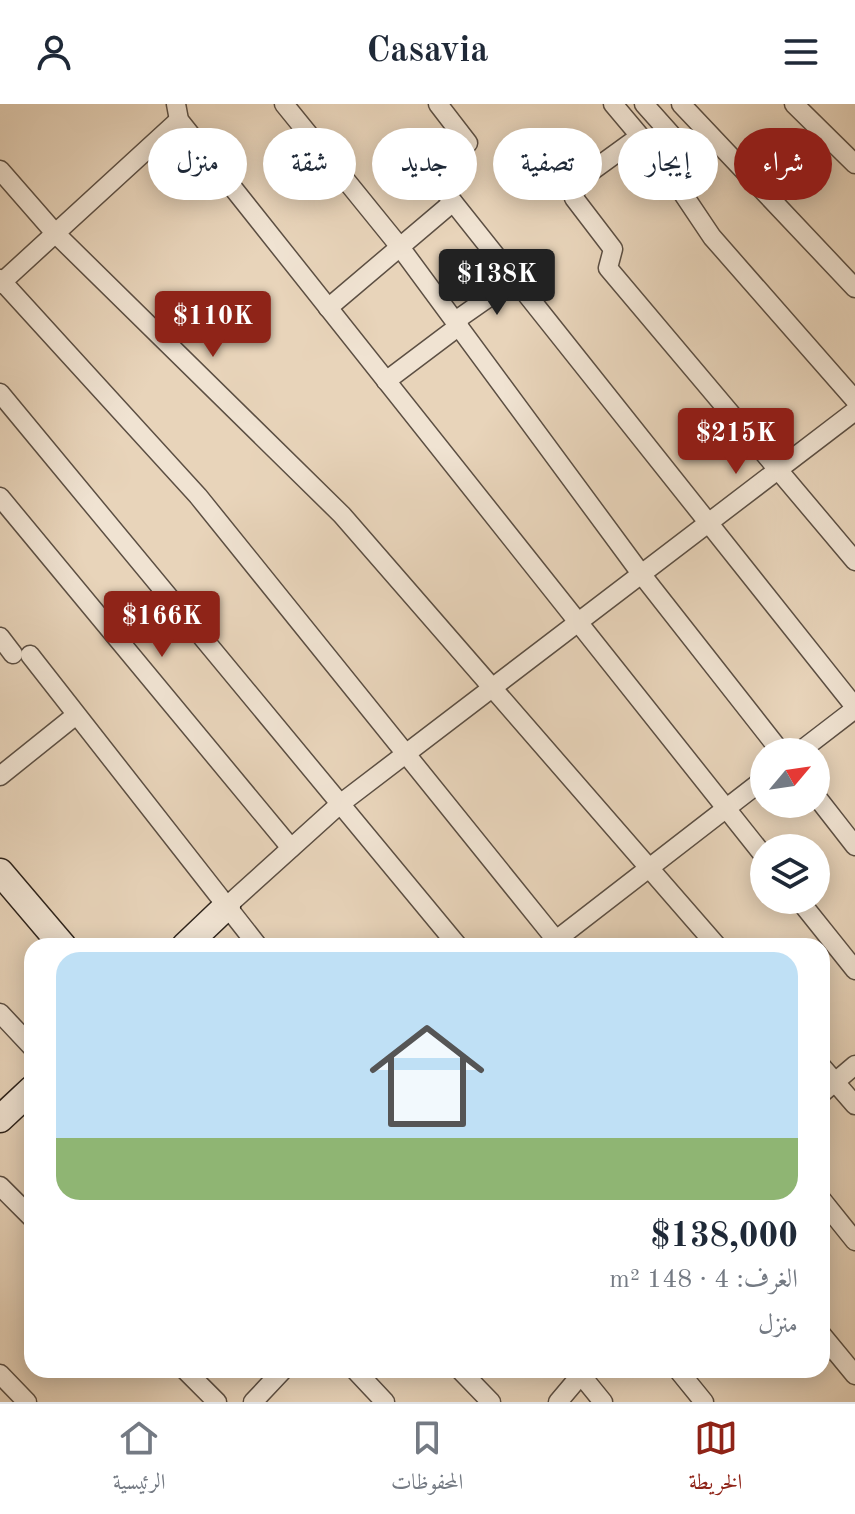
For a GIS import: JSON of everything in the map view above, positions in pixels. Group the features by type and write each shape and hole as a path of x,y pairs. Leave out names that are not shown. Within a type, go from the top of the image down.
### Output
{"street":[{"path":"284,104 400,247 642,575 770,738"},
{"path":"438,104 468,143 434,178 855,708 817,738"},
{"path":"613,104 633,128"},
{"path":"644,104 665,128"},
{"path":"681,104 855,288"},
{"path":"794,104 855,164"},
{"path":"552,938 198,496 1,281 55,233 177,112 328,308 750,838"},
{"path":"618,152 578,181 574,198 613,249 608,268 855,561"},
{"path":"0,170 55,233 342,515 710,938"},
{"path":"687,200 712,237 855,400"},
{"path":"328,308 453,202"},
{"path":"386,381 515,279"},
{"path":"0,393 451,938"},
{"path":"193,938 340,804 855,411"},
{"path":"0,497 291,848"},
{"path":"0,637 22,655 76,715 252,938"},
{"path":"0,776 76,715"},
{"path":"562,938 750,790"},
{"path":"830,814 855,846"},
{"path":"0,872 56,938"},
{"path":"810,914 829,938"},
{"path":"830,939 855,970"},
{"path":"0,1013 24,1038"},
{"path":"830,1087 855,1065"},
{"path":"830,1089 855,1105"},
{"path":"0,1119 24,1096"},
{"path":"0,1186 24,1210"},
{"path":"830,1210 855,1241"},
{"path":"830,1345 855,1375"},
{"path":"0,1374 27,1402"},
{"path":"193,1378 217,1402"},
{"path":"253,1402 276,1378"},
{"path":"362,1378 385,1402"},
{"path":"468,1378 491,1402"},
{"path":"558,1402 576,1378"},
{"path":"585,1378 603,1402"},
{"path":"684,1378 704,1402"}]}
